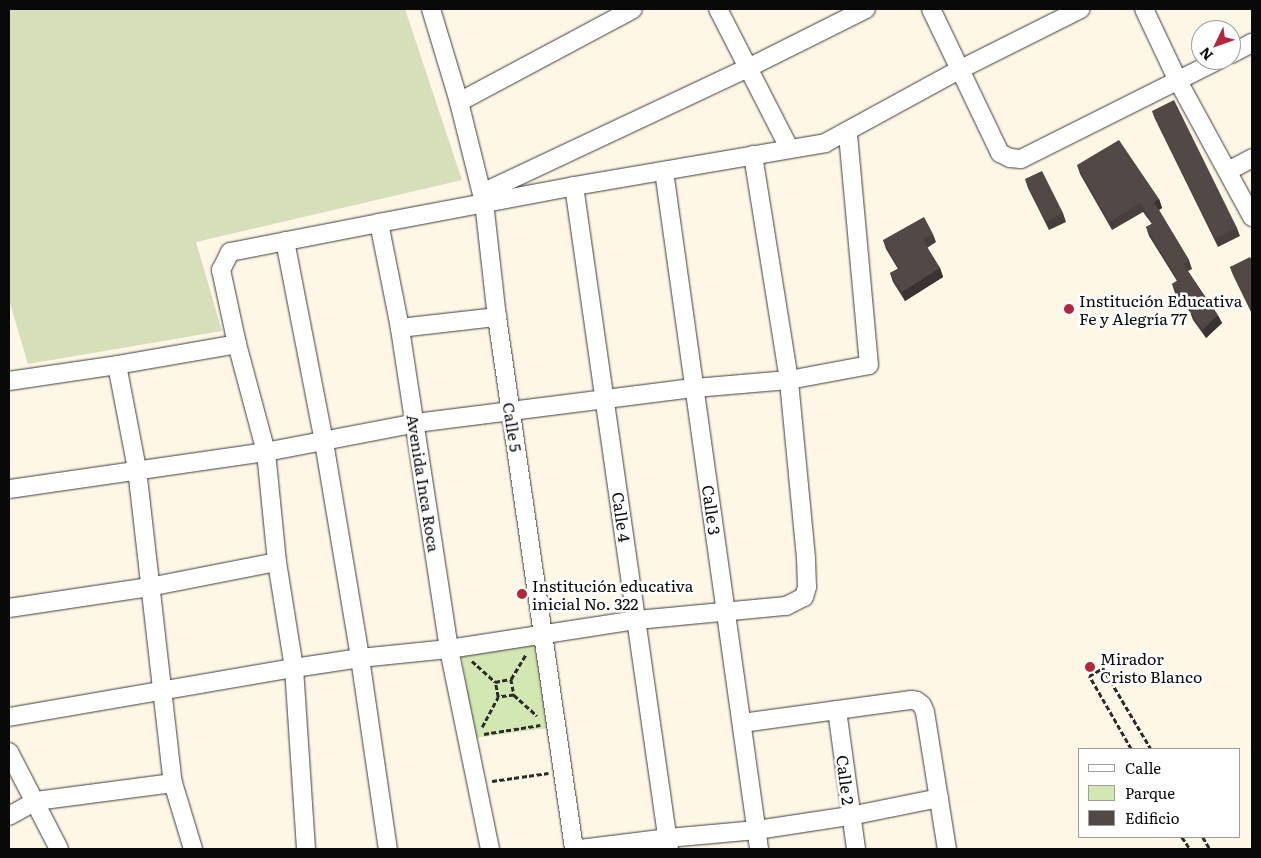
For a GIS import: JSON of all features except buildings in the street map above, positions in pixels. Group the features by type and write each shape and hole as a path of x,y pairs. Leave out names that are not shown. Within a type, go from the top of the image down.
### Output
{"street":[{"name":"Calle 5","path":"430,9 459,102 483,198 510,412 574,849"},
{"path":"459,102 633,9"},
{"path":"718,9 789,148"},
{"path":"483,198 866,9"},
{"path":"931,9 1000,154 1015,158 1029,155 1199,70"},
{"path":"306,849 294,668 277,562 266,452 237,344 221,270 225,258 230,252 379,223 483,198 574,186 825,143 959,70 1081,9"},
{"path":"1144,9 1178,81 1252,216"},
{"path":"9,489 266,452 416,423 695,388 788,380 869,365 848,132"},
{"path":"9,717 360,658 449,649 637,620 786,606 804,598 806,558 788,380 754,155"},
{"path":"1228,171 1252,158"},
{"name":"Calle 3","path":"664,171 759,849"},
{"name":"Calle 4","path":"574,186 668,843"},
{"name":"Avenida Inca Roca","path":"379,223 400,328 416,423 449,649 490,849"},
{"path":"285,241 324,442 360,658 388,849"},
{"path":"400,328 497,317"},
{"path":"9,381 117,365 237,344"},
{"path":"117,365 138,469 173,783 193,849"},
{"path":"9,608 150,587 277,562"},
{"path":"742,723 911,700 922,705 947,849"},
{"name":"Calle 2","path":"837,710 856,849"},
{"path":"9,752 36,801 59,849"},
{"path":"9,816 36,801 173,783"},
{"path":"580,849 668,843 850,816 939,798"}],"path":[{"path":"528,650 511,678 514,695 540,718"},
{"path":"469,659 495,682 498,697 482,728"},
{"path":"1131,748 1089,676 1103,668 1150,748"},
{"path":"495,682 511,678"},
{"path":"498,697 514,695"},
{"path":"477,735 546,724"},
{"path":"485,782 555,772"},
{"path":"1183,838 1190,849"},
{"path":"1204,838 1210,849"}],"green space":[{"path":"9,9 405,9 462,180 196,242 222,331 28,364 9,300"},
{"path":"534,641 548,728 474,738 461,652"}],"place":[{"name":"Institución Educativa Fe y Alegría 77","path":"1069,309"},
{"name":"Institución educativa inicial No. 322","path":"522,594"},
{"name":"Mirador Cristo Blanco","path":"1090,667"}]}
